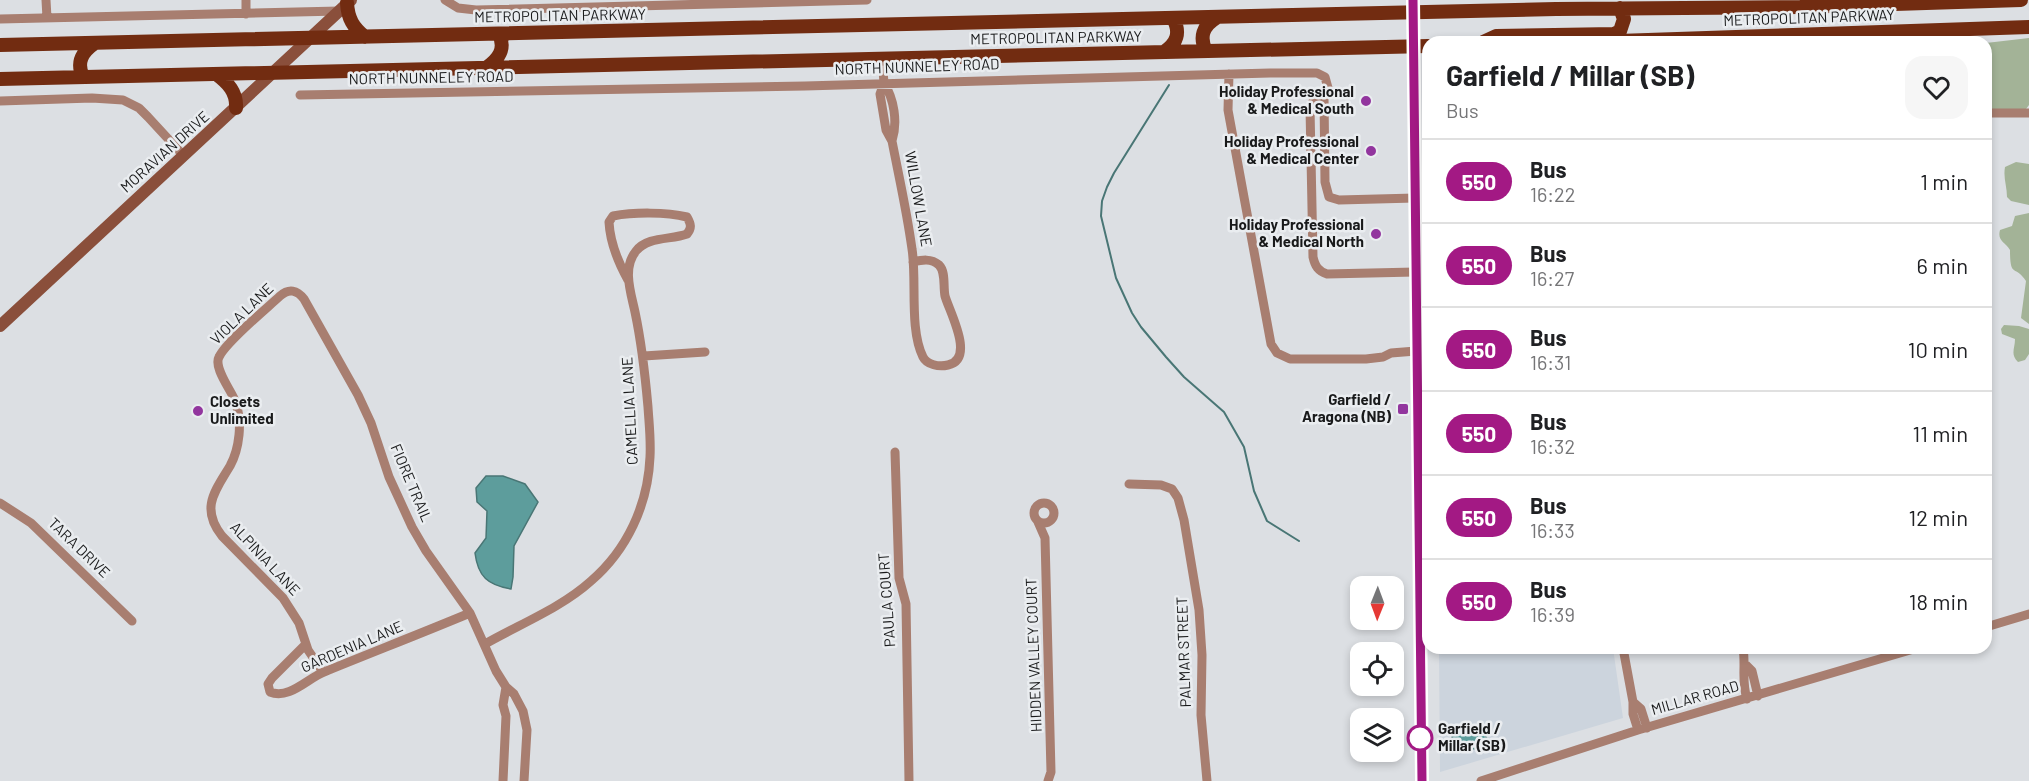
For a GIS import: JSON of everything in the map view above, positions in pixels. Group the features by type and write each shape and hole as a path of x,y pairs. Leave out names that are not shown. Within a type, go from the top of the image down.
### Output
{"main road":[{"name":"METROPOLITAN PARKWAY","path":"0,45 1216,18 1413,6 1800,7 2021,0"},
{"path":"346,5 351,23 365,37"},
{"name":"MORAVIAN DRIVE","path":"0,326 346,5"},
{"path":"1413,6 1415,297 1422,330 1416,351 1422,781"},
{"path":"1496,36 1614,34 1620,31 1624,24 1620,8"},
{"path":"1164,52 1171,47 1177,37 1177,28 1173,18"},
{"path":"1206,51 1202,35 1206,26 1216,18"},
{"name":"METROPOLITAN PARKWAY","path":"1765,36 2029,27"},
{"path":"486,68 500,54 502,44 499,34"},
{"path":"83,77 80,68 81,56 95,43"},
{"name":"METROPOLITAN PARKWAY","path":"0,79 1422,46"},
{"path":"216,74 231,87 236,98 236,108"}],"street":[{"path":"46,0 46,18"},
{"path":"246,0 246,14"},
{"path":"445,0 458,8 476,10 867,0"},
{"path":"0,19 246,14 346,5"},
{"name":"WILLOW LANE","path":"882,58 884,83 880,94 886,130 892,141 913,262 914,311 920,350 928,363 948,365 955,362 960,350 960,335 945,297 943,270 937,263 931,261 913,262"},
{"name":"NORTH NUNNELEY ROAD","path":"300,95 1317,73 1325,77 1328,88 1324,97 1325,182 1329,197 1339,200 1415,198"},
{"path":"1229,74 1228,110 1271,344 1277,353 1290,358 1366,359 1396,352 1416,351"},
{"path":"1324,97 1314,99 1310,108 1313,257 1318,270 1327,274 1415,272"},
{"path":"0,101 92,98 123,100 139,108 183,155"},
{"path":"1992,113 2029,113"},
{"name":"CAMELLIA LANE","path":"485,644 567,599 598,574 622,547 640,507 650,457 644,356 628,280 629,263 638,249 654,240 687,234 691,224 687,217 625,214 613,216 609,222 609,230 619,264 628,280"},
{"name":"VIOLA LANE","path":"217,363 220,355 280,296 292,291"},
{"name":"FIORE TRAIL","path":"292,291 304,299 358,395 371,423 392,485 412,527 438,569 470,613 495,671 514,694 523,711 526,730 524,781"},
{"path":"1415,297 1422,299"},
{"path":"644,356 705,352"},
{"name":"ALPINIA LANE","path":"217,363 237,406 239,434 231,464 218,483 212,498 213,520 222,536 283,598 299,623 306,644 323,672"},
{"name":"PAULA COURT","path":"896,452 900,578 906,604 909,781"},
{"name":"PALMAR STREET","path":"1129,484 1161,485 1172,489 1180,503 1187,531 1199,610 1202,656 1201,716 1207,781"},
{"name":"TARA DRIVE","path":"0,503 31,523 132,621"},
{"path":"1042,503 1048,504 1053,508 1054,515 1051,521 1045,524 1038,522 1034,513 1036,507 1042,503"},
{"name":"HIDDEN VALLEY COURT","path":"1051,521 1045,538 1052,778"},
{"name":"HIDDEN VALLEY COURT","path":"1038,522 1045,538"},
{"name":"GARDENIA LANE","path":"306,644 272,678 268,684 270,692 276,694 289,692 323,672 470,613"},
{"path":"1992,625 2029,614"},
{"path":"1624,654 1633,702 1642,712 1642,729"},
{"path":"1744,654 1746,665 1743,678 1747,699"},
{"name":"MILLAR ROAD","path":"1481,781 1642,729 1897,654"},
{"path":"1746,665 1752,671 1758,696"},
{"path":"503,781 506,731 503,705 506,687"}],"shaded area":[{"path":"1439,654 1614,654 1623,718 1440,772"}],"green space":[{"path":"2029,38 2029,105 2026,109 1992,110 1992,42"},
{"path":"2016,162 2029,164 2029,205 2011,201 2007,197 2005,167"},
{"path":"2029,213 2029,324 2021,318 2026,281 2012,268 2010,250 1999,234 2000,230 2012,226 2015,216"},
{"path":"2004,325 2029,329 2029,354 2025,360 2018,362 2016,359 2015,339 2002,334 2001,329"}],"water":[{"path":"486,476 503,476 525,484 538,502 514,546 511,589 490,582 482,574 476,561 475,553 486,538 487,511 477,502 476,488"},
{"path":"1459,731 1485,735 1487,739 1483,748 1459,750 1454,748 1452,737"}],"waterway":[{"path":"1169,85 1114,173 1102,201 1101,216 1116,278 1141,327 1184,377 1224,412 1244,447 1254,491 1267,521 1299,541"}],"bus line":[{"name":"550","path":"1413,0 1422,781"}],"place":[{"name":"Holiday Professional & Medical South","path":"1366,101"},
{"name":"Holiday Professional & Medical Center","path":"1371,151"},
{"name":"Holiday Professional & Medical North","path":"1376,234"},
{"name":"Garfield / Aragona (NB)","path":"1403,409"},
{"name":"Closets Unlimited","path":"198,411"},
{"name":"Garfield / Millar (SB)","path":"1420,738"}]}
